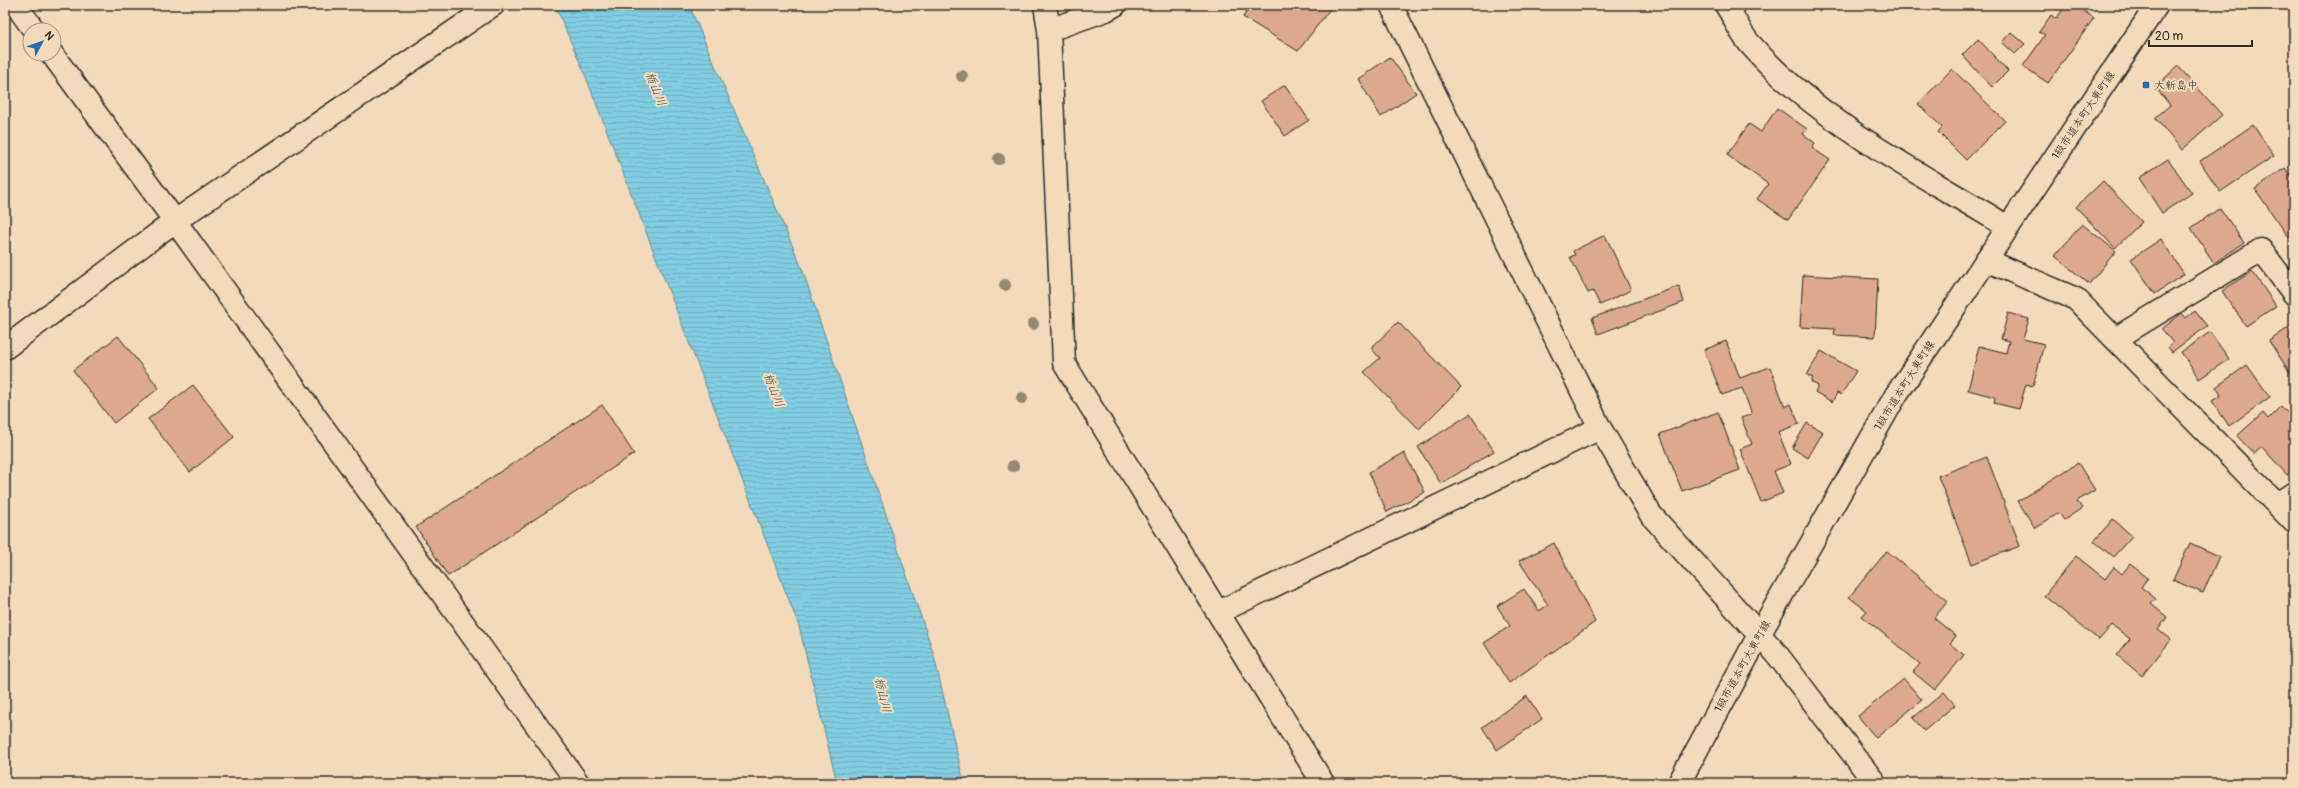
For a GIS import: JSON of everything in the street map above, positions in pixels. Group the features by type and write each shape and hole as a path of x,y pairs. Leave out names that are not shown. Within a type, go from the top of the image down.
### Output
{"street":[{"path":"16,5 28,22"},
{"path":"5,348 175,222 493,5"},
{"path":"1045,5 1048,30 1064,363 1219,612 1323,783"},
{"path":"1048,30 1106,10 1115,5"},
{"path":"1391,5 1600,428 1651,515 1776,653 1875,783"},
{"path":"1726,5 1749,42 1794,89 1849,129 2008,227"},
{"name":"1級市道本町大東町線","path":"1679,783 1759,635 1896,395 2157,5"},
{"path":"58,62 175,222 578,783"},
{"path":"2115,339 2261,250 2294,294"},
{"path":"1986,260 2076,299 2115,339 2285,499 2294,522"},
{"path":"1219,612 1600,428"}],"water":[{"name":"栃山川","path":"555,5 689,5 801,266 933,652 964,783 837,783 799,626 584,72"}],"building":[{"path":"1251,5 1324,5 1330,9 1298,51 1243,17"},
{"path":"2066,5 2084,5 2081,9 2094,18 2048,83 2023,66 2045,35 2039,32 2051,15 2056,19"},
{"path":"2011,32 2025,44 2015,54 2002,42"},
{"path":"1978,39 2008,71 1992,87 1962,55"},
{"path":"1390,57 1416,93 1381,117 1358,79"},
{"path":"2178,66 2222,115 2182,150 2155,118 2170,105 2155,87"},
{"path":"1952,69 2005,121 1966,160 1938,132 1942,127 1918,104"},
{"path":"1285,85 1309,120 1285,136 1261,101"},
{"path":"1777,108 1807,129 1803,134 1815,143 1812,148 1830,160 1788,220 1757,199 1768,184 1727,155 1749,124 1761,132"},
{"path":"2253,125 2274,156 2220,192 2200,161"},
{"path":"2168,159 2192,193 2162,213 2139,178"},
{"path":"2285,168 2294,181 2294,241 2292,242 2255,189"},
{"path":"2103,181 2142,222 2115,248 2076,207"},
{"path":"2220,208 2244,243 2214,263 2191,228"},
{"path":"2082,224 2116,251 2089,284 2055,256"},
{"path":"1605,235 1631,290 1600,305 1593,291 1588,293 1570,257 1575,255 1573,251"},
{"path":"2161,239 2184,274 2155,294 2131,259"},
{"path":"2252,271 2276,306 2246,326 2222,291"},
{"path":"1803,275 1878,279 1875,337 1834,335 1835,329 1800,327"},
{"path":"1679,286 1684,302 1598,334 1592,318"},
{"path":"2195,311 2207,326 2172,352 2168,347 2173,343 2162,329 2182,313 2186,318"},
{"path":"2008,313 2029,319 2023,339 2044,344 2033,386 2026,384 2019,409 1994,403 1995,397 1968,390 1979,346 2006,353 2009,341 2001,339"},
{"path":"1398,322 1461,387 1419,429 1364,372 1380,358 1371,348"},
{"path":"2294,324 2294,376 2293,377 2269,341"},
{"path":"2210,332 2229,359 2199,379 2181,352"},
{"path":"118,336 159,388 114,423 73,370"},
{"path":"1726,341 1740,378 1770,367 1785,407 1791,404 1799,424 1778,432 1791,464 1774,471 1783,493 1761,502 1740,449 1752,444 1741,418 1752,414 1742,388 1722,395 1704,350"},
{"path":"1821,351 1856,371 1841,395 1837,393 1832,402 1815,392 1818,386 1811,382 1813,378 1807,375"},
{"path":"2247,365 2270,397 2229,426 2212,401 2221,395 2216,387"},
{"path":"193,385 234,437 190,472 148,419"},
{"path":"602,405 634,454 448,576 416,527"},
{"path":"2281,406 2294,420 2294,469 2287,475 2262,447 2254,454 2237,436 2263,413 2268,419"},
{"path":"1718,412 1740,470 1682,491 1660,434"},
{"path":"1470,414 1494,451 1441,484 1418,447"},
{"path":"1807,423 1823,432 1808,458 1792,448"},
{"path":"1404,453 1425,492 1387,512 1369,472"},
{"path":"1987,457 2020,546 1972,564 1938,476"},
{"path":"2078,463 2095,490 2077,501 2082,508 2064,520 2059,513 2035,528 2018,501"},
{"path":"2113,519 2132,536 2113,557 2094,541"},
{"path":"1554,543 1595,622 1509,683 1484,643 1510,626 1497,606 1524,589 1539,611 1548,605 1519,561"},
{"path":"2190,543 2219,556 2203,593 2173,580"},
{"path":"1887,551 1948,601 1934,618 1956,636 1950,644 1964,655 1935,690 1913,672 1920,664 1862,616 1867,611 1849,597"},
{"path":"2076,556 2105,579 2114,567 2122,574 2130,564 2148,578 2141,587 2156,599 2151,604 2167,617 2158,630 2171,640 2142,676 2117,655 2130,639 2112,625 2099,640 2044,596"},
{"path":"1904,679 1922,700 1876,738 1858,716"},
{"path":"1944,692 1955,705 1924,731 1913,718"},
{"path":"1527,696 1542,719 1497,750 1482,727"}],"place":[{"name":"大新島中","path":"2146,85"}]}
